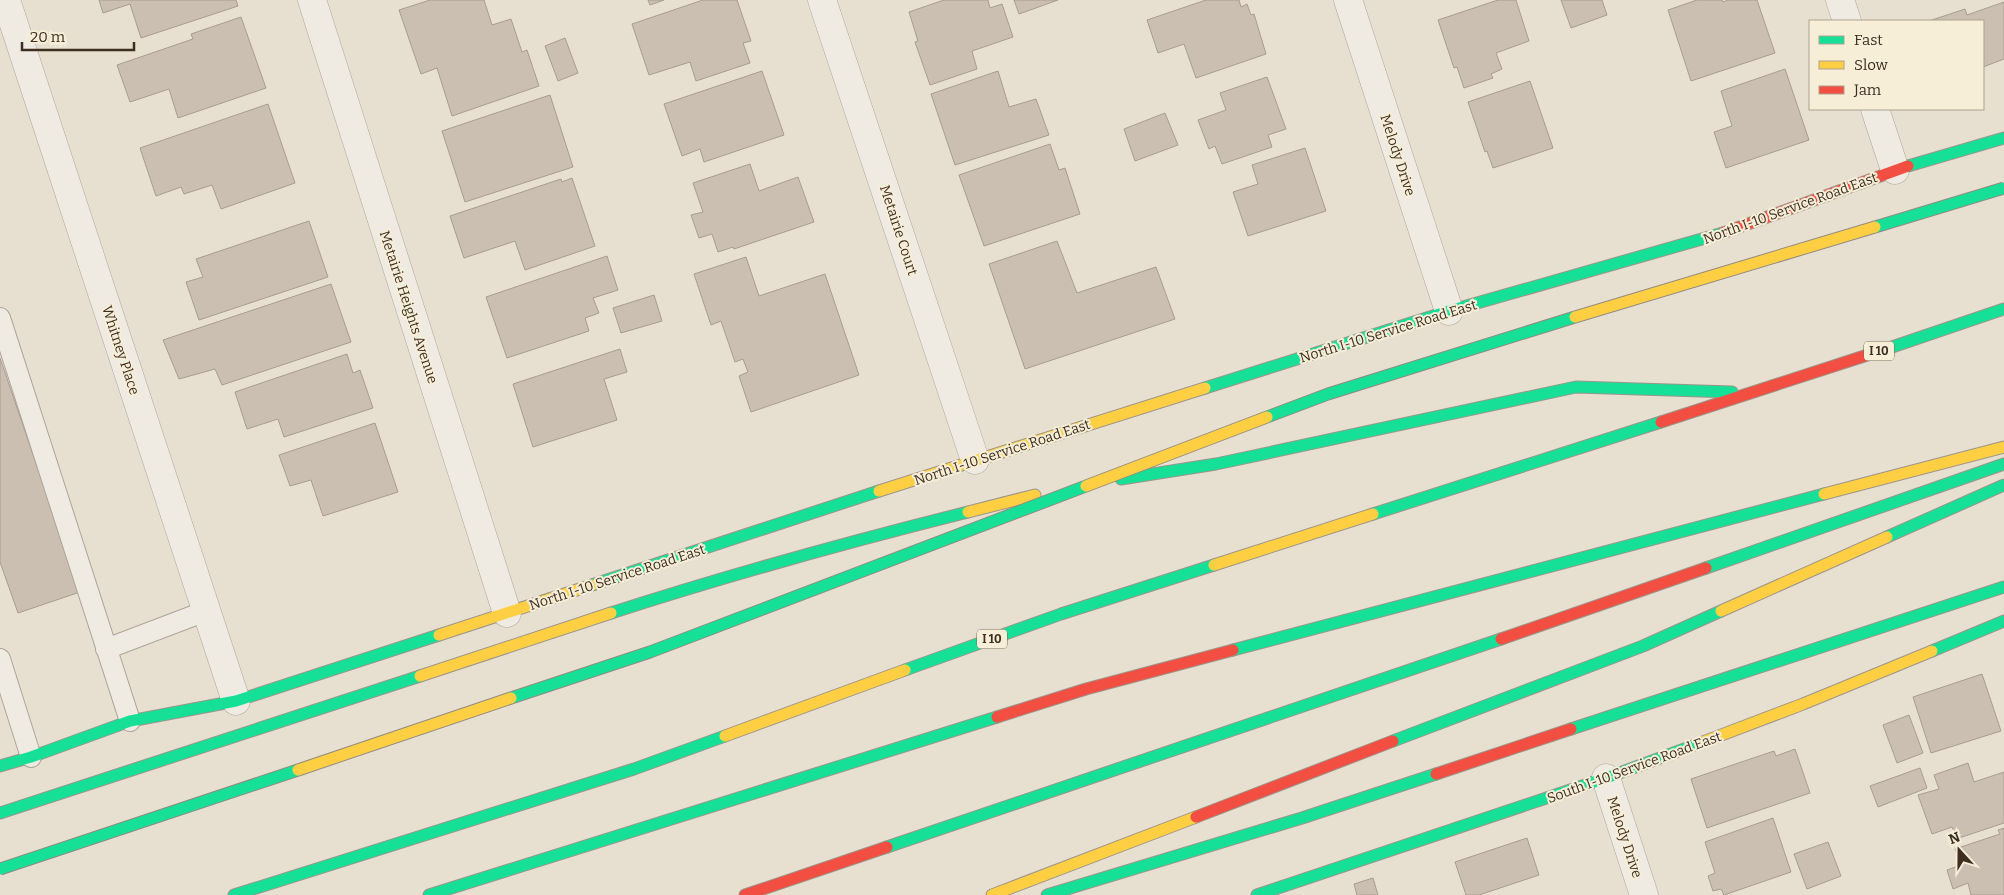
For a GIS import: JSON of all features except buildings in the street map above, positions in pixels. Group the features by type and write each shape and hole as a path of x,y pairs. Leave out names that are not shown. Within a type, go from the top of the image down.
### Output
{"main road":[{"name":"North I-10 Service Road East","path":"0,766 31,757 130,721 236,701 975,460 1449,311 1740,228 1895,170 2004,138"},
{"path":"0,869 650,652 1328,394 1683,284 2004,188"},
{"name":"I 10","path":"234,895 634,769 1061,614 1753,393 2004,309"},
{"path":"0,813 682,590 872,536 1068,487 1216,464 1576,388 1753,393"},
{"path":"429,895 1086,689 2004,447"},
{"path":"745,895 1424,666 2004,464"},
{"path":"992,895 1643,646 2004,484"},
{"path":"1047,895 1302,818 2004,587"},
{"name":"South I-10 Service Road East","path":"1257,895 1606,778 1804,704 2004,621"}],"street":[{"name":"Whitney Place","path":"6,0 236,701"},
{"name":"Metairie Heights Avenue","path":"312,0 507,613"},
{"name":"Metairie Court","path":"822,0 975,460"},
{"name":"Melody Drive","path":"1348,0 1449,311"},
{"path":"1840,0 1847,20"},
{"path":"1875,110 1895,170"},
{"name":"Melody Drive","path":"1606,778 1644,895"}],"lane":[{"path":"0,318 130,721"},
{"path":"106,649 206,611"},
{"path":"0,658 31,757"}],"traffic: fast":[{"path":"1908,166 2004,138"},
{"path":"1875,227 2004,188"},
{"path":"1205,388 1449,311 1723,233"},
{"path":"1886,349 2004,309"},
{"path":"1267,417 1328,394 1575,317"},
{"path":"1121,479 1216,464 1576,387 1732,392"},
{"path":"1373,514 1661,422"},
{"path":"1706,568 2004,464"},
{"path":"1887,537 2004,485"},
{"path":"511,698 650,652 1086,486"},
{"path":"592,585 879,491"},
{"path":"1233,650 1824,494"},
{"path":"611,613 700,585 968,512"},
{"path":"905,670 1061,614 1214,565"},
{"path":"1571,729 2004,587"},
{"path":"1393,741 1643,646 1721,611"},
{"path":"1932,651 2004,621"},
{"path":"0,766 31,757 130,721 236,701 439,635"},
{"path":"887,847 1501,639"},
{"path":"0,813 420,676"},
{"path":"429,895 997,717"},
{"path":"234,895 634,769 725,736"},
{"path":"1257,895 1606,778 1703,742"},
{"path":"0,869 298,770"},
{"path":"1047,895 1302,818 1436,774"}],"traffic: slow":[{"path":"1575,317 1875,227"},
{"path":"879,491 1205,388"},
{"path":"1086,486 1267,417"},
{"path":"1824,494 2004,447"},
{"path":"968,512 1035,495"},
{"path":"1214,565 1373,514"},
{"path":"1721,611 1887,537"},
{"path":"439,635 592,585"},
{"path":"420,676 611,613"},
{"path":"1703,742 1803,704 1932,651"},
{"path":"725,736 905,670"},
{"path":"298,770 511,698"},
{"path":"992,895 1196,817"}],"traffic: jam":[{"path":"1723,233 1908,166"},
{"path":"1661,422 1886,349"},
{"path":"1501,639 1706,568"},
{"path":"997,717 1086,689 1233,650"},
{"path":"1436,774 1571,729"},
{"path":"1196,817 1393,741"},
{"path":"745,895 887,847"}]}
